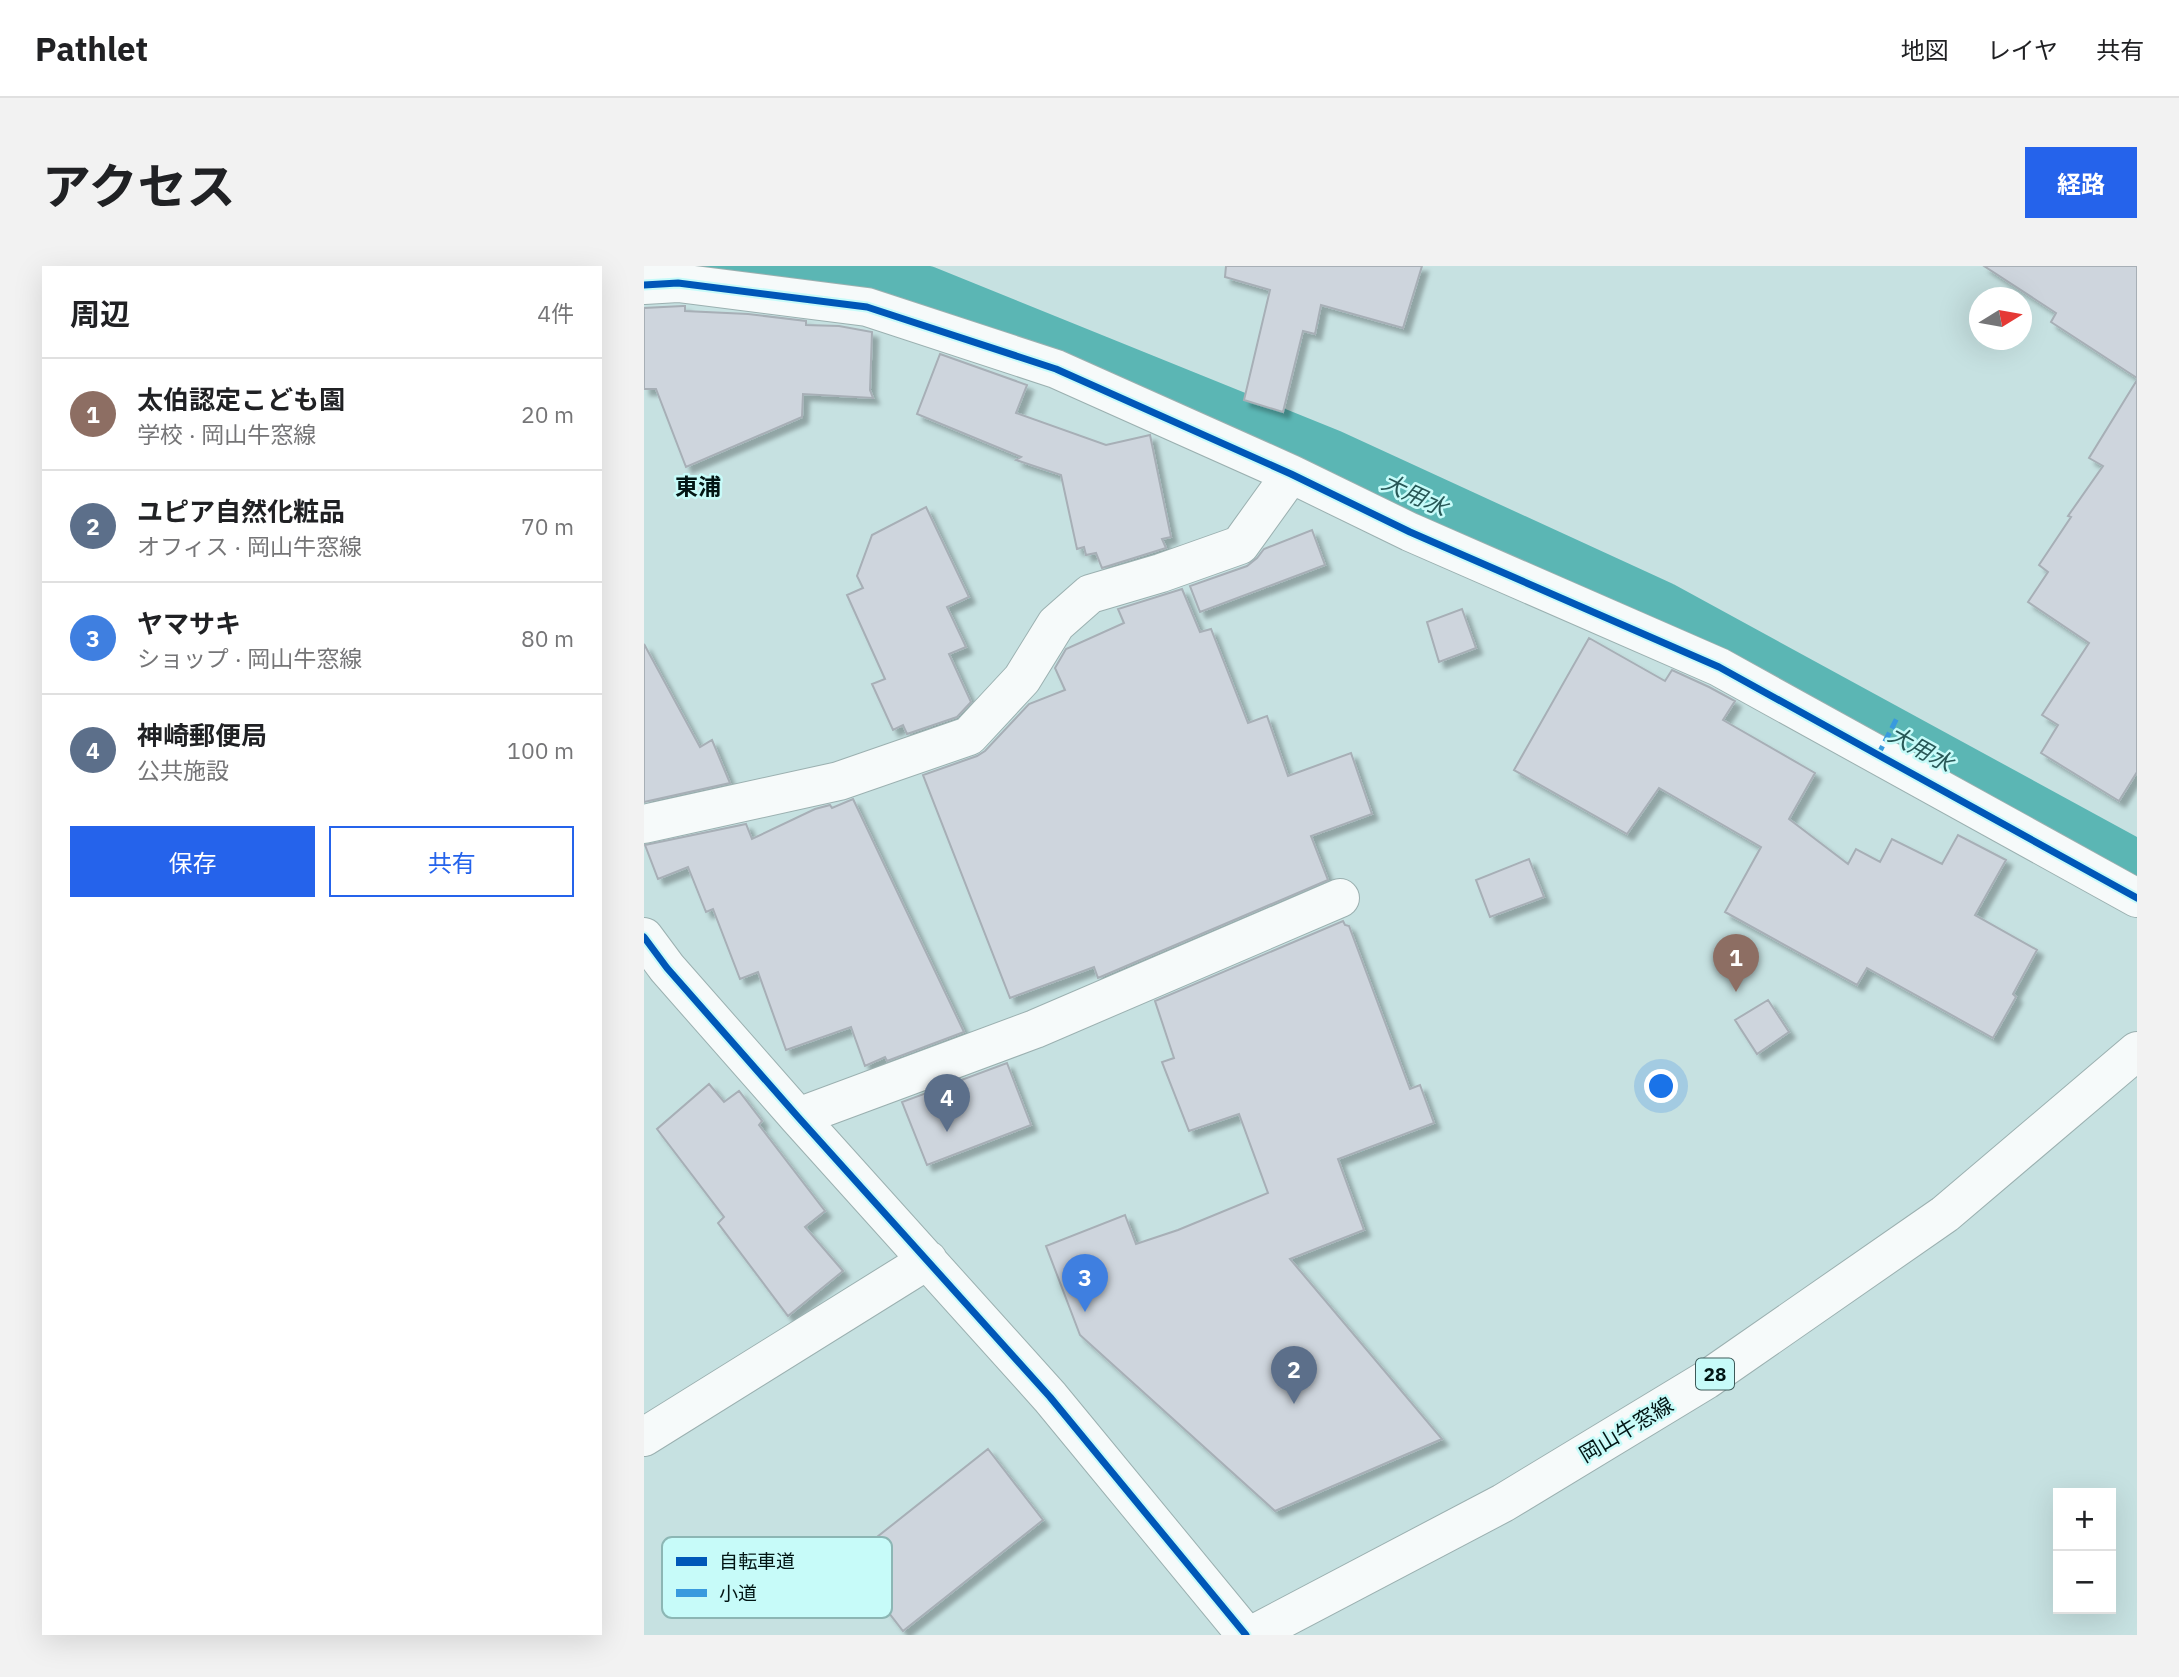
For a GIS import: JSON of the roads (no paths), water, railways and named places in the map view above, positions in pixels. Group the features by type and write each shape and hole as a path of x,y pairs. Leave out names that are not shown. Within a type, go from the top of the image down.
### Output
{"street":[{"path":"644,285 678,283 867,307 1056,369 1291,474 1410,532 1719,667 2137,898"},
{"path":"644,824 839,781 969,736 1022,679 1056,624 1090,594 1240,545 1291,474"},
{"path":"798,1116 1035,1029 1340,898"},
{"path":"644,937 656,977 798,1116 928,1260 1050,1397 1246,1635"},
{"name":"岡山牛窓線","path":"1252,1635 1503,1503 1706,1380 1945,1214 2137,1051"},
{"path":"644,1437 928,1260"}],"waterway":[{"name":"大用水","path":"646,268 707,268 925,291 1331,455 1662,607 2137,866"}],"place":[{"name":"太伯認定こども園","path":"1736,992"},
{"name":"神崎郵便局","path":"947,1132"},
{"name":"ヤマサキ","path":"1085,1312"},
{"name":"ユピア自然化粧品","path":"1294,1404"}],"district":[{"name":"東浦","path":"698,486"}]}
